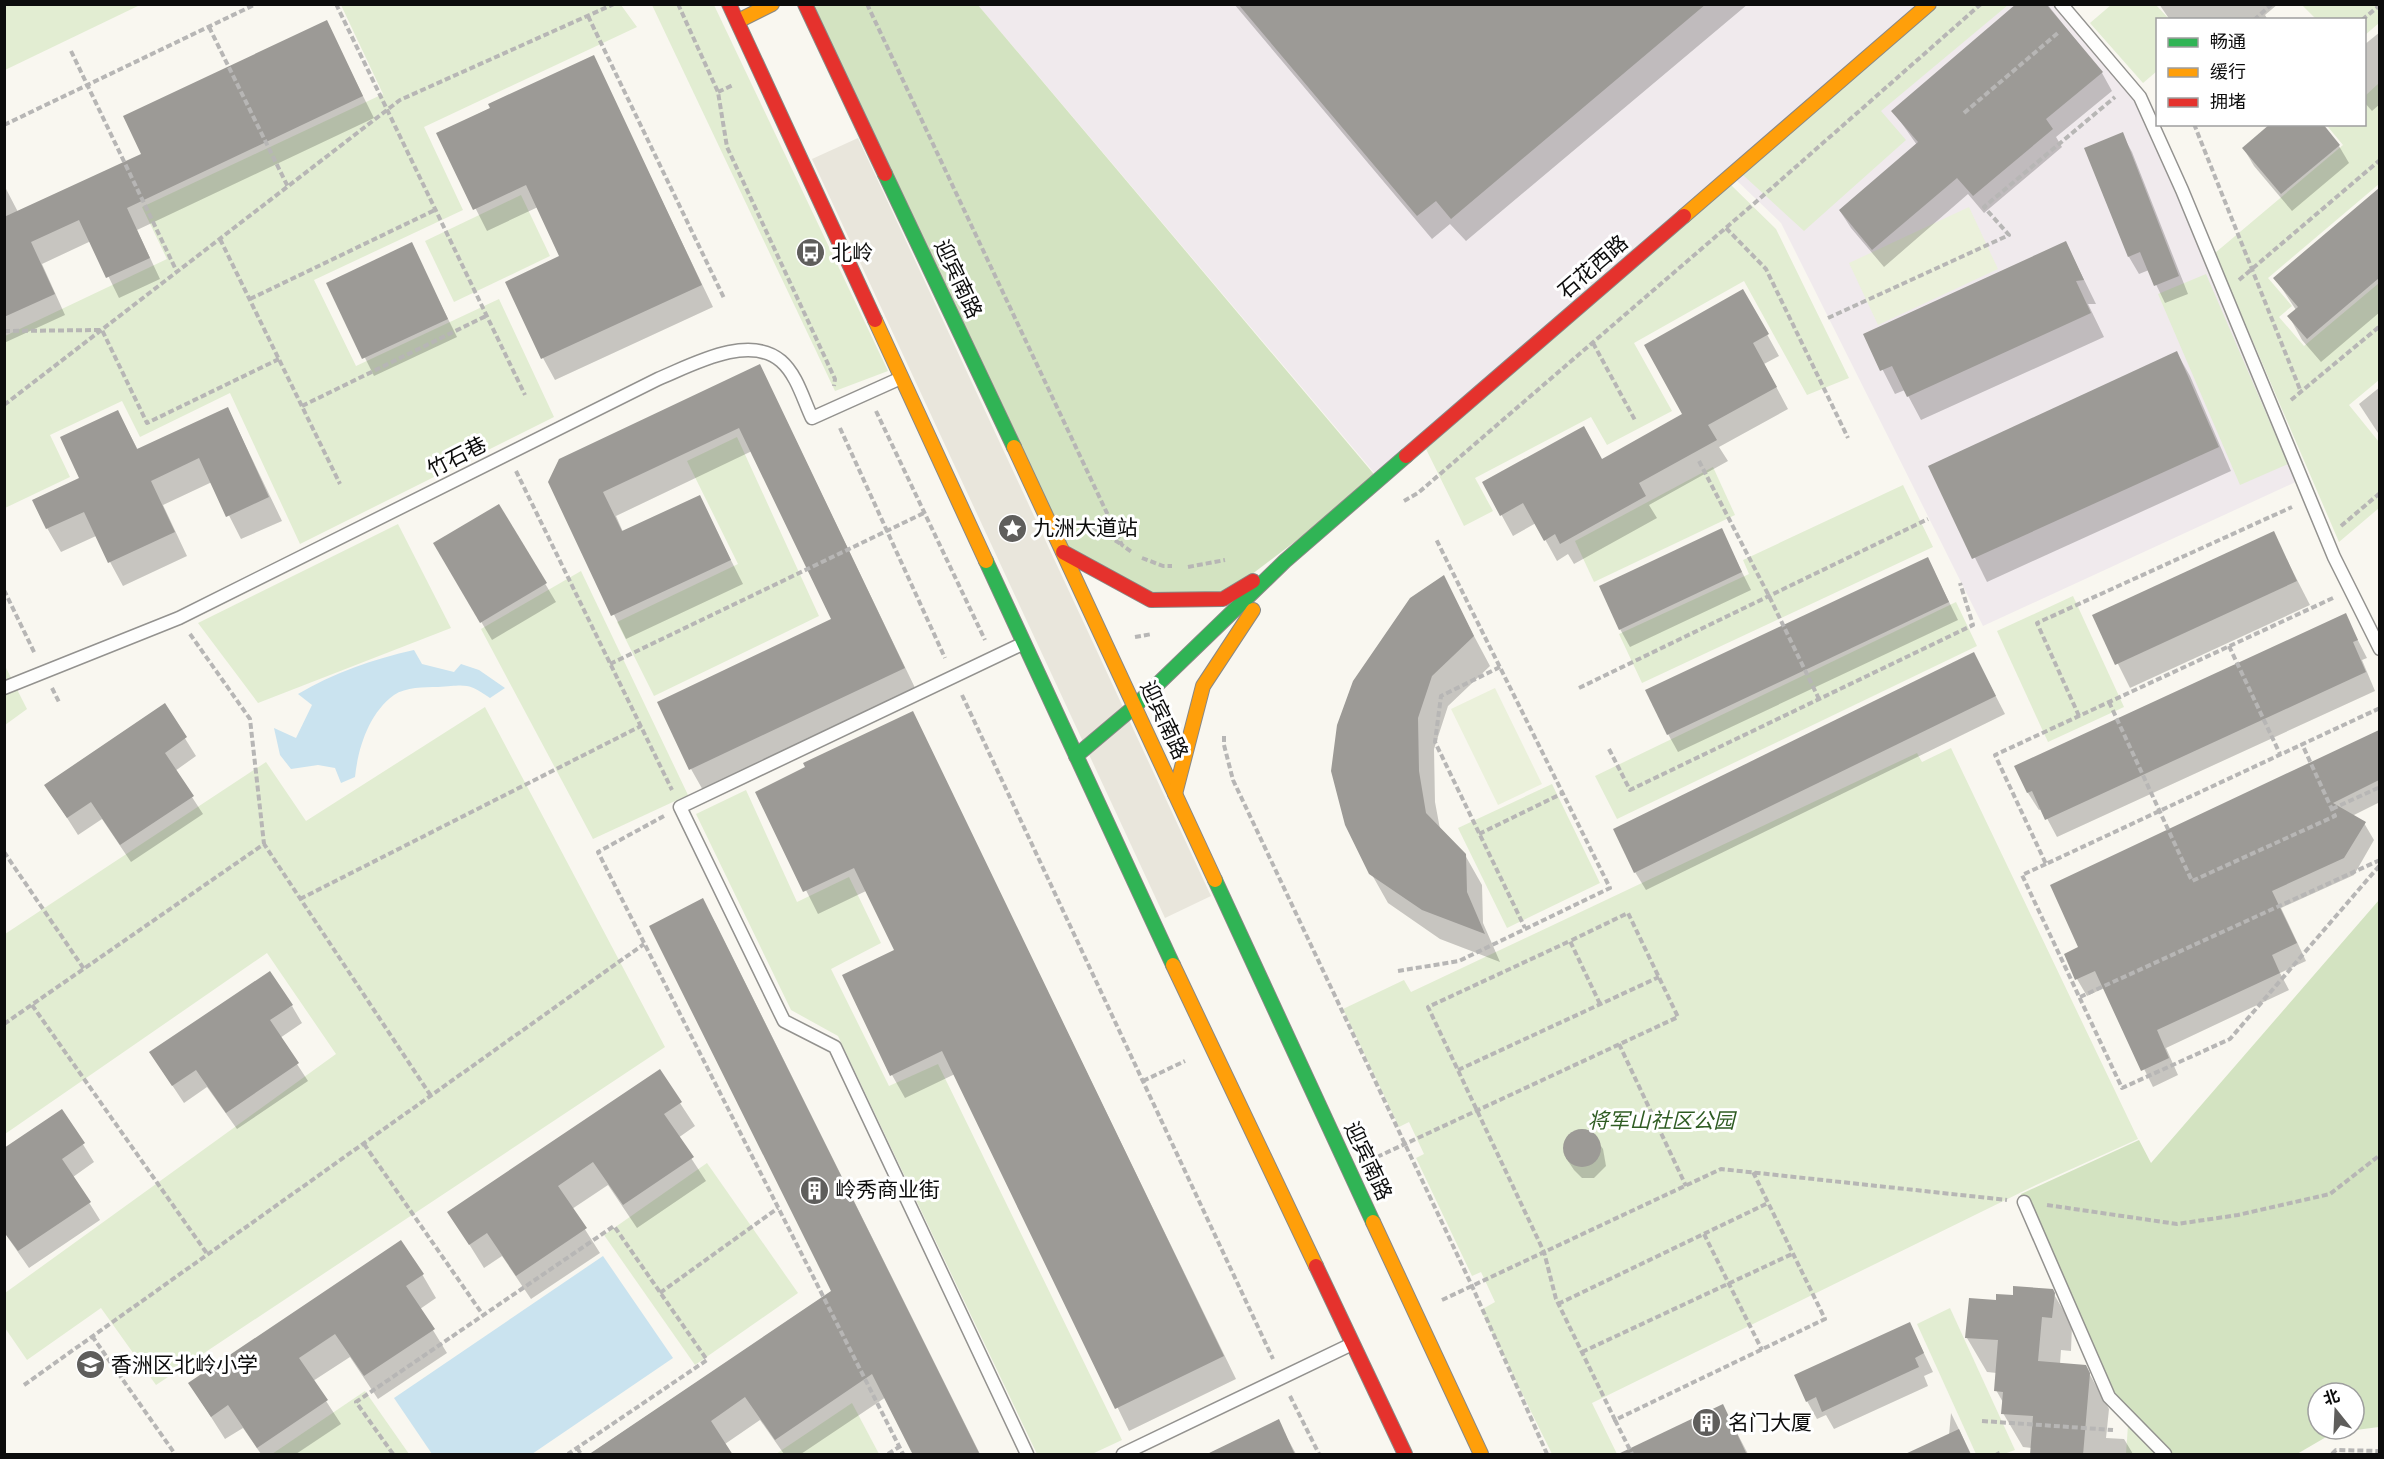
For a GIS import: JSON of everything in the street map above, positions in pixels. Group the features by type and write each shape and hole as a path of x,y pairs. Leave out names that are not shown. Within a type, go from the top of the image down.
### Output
{"main road":[{"path":"729,4 1076,756 1405,1455"},
{"path":"738,21 772,4"},
{"name":"迎宾南路","path":"805,4 1063,552 1481,1455"},
{"name":"石花西路","path":"1285,561 1929,4"},
{"path":"1063,552 1151,600 1223,598 1285,561"},
{"path":"1076,756 1134,707 1285,561"},
{"path":"1175,794 1203,686 1285,561"}],"lane":[{"path":"2061,4 2140,97 2182,190 2309,499 2379,649"},
{"name":"竹石巷","path":"4,688 179,618 658,379 725,352 761,352 780,360 792,375 812,418 902,378"},
{"path":"1024,643 680,807 784,1022 835,1047 1027,1455"},
{"path":"2024,1202 2109,1396 2165,1455"},
{"path":"1123,1455 1353,1344"}],"path":[{"path":"4,125 256,4"},
{"path":"336,4 525,395"},
{"path":"4,405 400,100 614,4"},
{"path":"678,4 718,92 727,147 835,379 831,409 954,677 1319,1455"},
{"path":"867,4 1122,545 1138,556 1163,566 1188,567 1232,558"},
{"path":"1397,504 1418,493 1726,228 1981,4"},
{"path":"2256,18 2272,4"},
{"path":"2364,18 2379,5"},
{"path":"588,16 724,298"},
{"path":"1964,113 2074,20"},
{"path":"209,27 288,187"},
{"path":"70,51 177,272"},
{"path":"718,92 735,84"},
{"path":"1828,318 2009,235 1984,207 2130,85"},
{"path":"2195,126 2301,392"},
{"path":"2224,292 2379,160"},
{"path":"250,299 435,210"},
{"path":"1726,228 1766,269 1848,438"},
{"path":"220,239 340,484"},
{"path":"302,406 486,316"},
{"path":"2275,414 2379,326"},
{"path":"4,332 102,330"},
{"path":"102,330 147,423 279,359"},
{"path":"1593,343 1636,422"},
{"path":"508,454 680,807 598,852 903,1455"},
{"path":"1699,461 1819,699"},
{"path":"2326,538 2379,493"},
{"path":"610,664 958,497"},
{"path":"2079,716 2037,623 2309,499"},
{"path":"1578,688 1928,519"},
{"path":"1398,971 1459,961 1610,888 1436,539"},
{"path":"1609,749 1630,790 1973,625 1960,583"},
{"path":"4,590 60,704"},
{"path":"2046,864 1995,755 2350,590"},
{"path":"179,618 250,720 264,844 431,1096"},
{"path":"1105,644 1152,634"},
{"path":"2229,646 2280,754"},
{"path":"1500,667 1441,696 1435,742 1525,928"},
{"path":"2109,702 2192,881 2335,816 2302,744"},
{"path":"2379,708 2022,875 2122,1088 2230,1039 2379,865"},
{"path":"300,899 640,726"},
{"path":"1224,734 1224,745 1233,780 1472,1286 1547,1455"},
{"path":"2332,809 2379,788"},
{"path":"1479,834 1563,793"},
{"path":"4,1024 264,844"},
{"path":"4,852 84,969"},
{"path":"2080,997 2379,860"},
{"path":"1349,1170 1403,1144 1477,1110 1619,1044 1678,1017 1628,913 1428,1006 1477,1110 1545,1252 1558,1304 1632,1455"},
{"path":"1570,941 1600,1004"},
{"path":"24,1385 644,944"},
{"path":"1458,1070 1659,976"},
{"path":"32,1005 208,1255"},
{"path":"1619,1044 1686,1186"},
{"path":"1143,1082 1185,1061"},
{"path":"364,1144 483,1315"},
{"path":"1415,1313 1721,1169 2024,1202 2177,1224 2238,1215 2330,1194 2379,1155"},
{"path":"1615,1420 1825,1319 1753,1172"},
{"path":"1558,1304 1768,1203"},
{"path":"660,1293 778,1208"},
{"path":"393,1455 356,1402 614,1226 707,1360 568,1455"},
{"path":"1704,1234 1762,1350"},
{"path":"1582,1352 1792,1254"},
{"path":"92,1336 175,1455"},
{"path":"1982,1421 2144,1432"},
{"path":"888,1455 899,1447"},
{"path":"577,1448 581,1455"},
{"path":"2332,1455 2336,1450 2379,1451"}],"shaded area":[{"path":"978,5 1922,5 1376,475"},
{"path":"1932,5 2057,5 2138,99 2300,480 1983,626 1781,223 1732,176"},
{"name":"九洲大道站","path":"858,138 1211,896 1165,918 812,159"}],"green space":[{"path":"5,4 140,4 140,5 5,70"},
{"path":"341,5 621,5 637,27 424,127 463,210 314,280 356,366 499,299 554,417 300,544 230,393 140,437 122,401 50,435 70,477 5,508 5,336 167,259 142,207 383,94"},
{"path":"652,5 714,5 888,371 835,391"},
{"path":"808,5 978,5 1378,479 1223,596 1151,598 1064,549"},
{"path":"1939,5 2008,5 1881,111 1906,140 1804,231 1743,175"},
{"path":"2111,5 2156,5 2168,18 2156,18 2156,72 2143,83 2090,23"},
{"path":"2302,5 2379,5 2379,23 2366,34 2366,18 2315,18"},
{"path":"2379,83 2379,184 2268,278 2292,306 2279,317 2304,346 2379,283 2379,380 2349,405 2379,442 2379,508 2339,542 2215,253 2343,145 2328,127 2366,126 2366,95"},
{"path":"1731,185 1776,229 1849,378 1807,395 1744,281 1634,343 1672,411 1607,445 1591,417 1475,478 1493,511 1464,526 1426,449"},
{"path":"521,195 550,256 454,302 425,241"},
{"path":"1969,207 1998,269 1878,325 1849,263"},
{"path":"2206,274 2288,464 2240,485 2158,294"},
{"path":"737,437 819,616 654,696 617,622 738,564 687,461"},
{"path":"1713,467 1735,515 1594,582 1575,541"},
{"path":"1903,485 1933,547 1642,683 1619,634 1749,574 1743,560"},
{"path":"398,524 451,628 258,703 198,623"},
{"path":"581,571 688,795 593,839 481,629"},
{"path":"2073,596 2124,707 2048,742 1997,631"},
{"path":"1956,602 1977,646 1617,819 1595,776"},
{"path":"4,664 27,709 5,725 4,725"},
{"path":"1495,688 1542,784 1498,805 1451,709"},
{"path":"485,707 665,1047 156,1385 101,1308 27,1360 5,1328 5,1293 336,1054 267,953 5,1134 5,934 266,762 306,821"},
{"name":"将军山社区公园","path":"1951,748 2138,1139 2036,1185 1592,1403 1617,1454 1552,1454 1481,1310 1495,1302 1481,1272 1472,1276 1416,1158 1424,1154 1409,1122 1399,1127 1343,1009 1404,980 1411,992 1917,753 1922,762"},
{"path":"1552,784 1600,883 1507,928 1458,828"},
{"path":"746,790 797,902 849,877 881,943 831,969 889,1086 938,1064 1122,1440 1092,1454 1037,1454 838,1036 791,1010 696,814"},
{"path":"2379,900 2379,1427 2366,1429 2366,1381 2306,1381 2306,1441 2319,1441 2297,1454 2166,1454 2110,1396 2021,1194 2139,1140 2151,1163"},
{"path":"707,1163 798,1293 695,1365 604,1235"},
{"path":"1950,1308 2015,1450 2004,1454 1976,1454 1917,1324"},
{"path":"365,1391 409,1454 272,1454"},
{"path":"852,1403 879,1454 776,1454"},
{"path":"2128,1425 2157,1454 2126,1454"}],"water":[{"path":"414,650 422,664 454,672 461,664 479,670 505,688 490,698 476,689 461,685 404,690 385,703 371,721 362,743 355,777 341,783 335,768 318,765 291,769 280,755 274,728 296,738 312,705 298,694 354,668"},
{"path":"603,1256 673,1358 532,1454 432,1454 394,1398"}],"building":[{"path":"1238,4 1706,4 1451,219 1436,201 1417,216"},
{"path":"2016,4 2046,4 2103,72 2046,119 2053,129 1973,196 1957,178 1872,250 1839,210 1918,142 1891,111"},
{"path":"327,20 363,96 127,208 150,258 106,278 79,220 31,242 55,294 4,317 4,217 141,154 123,116"},
{"path":"594,55 702,285 541,359 505,282 559,256 526,185 473,210 436,133 490,108 488,104"},
{"path":"2268,126 2325,126 2340,145 2281,194 2242,148"},
{"path":"2123,132 2179,276 2154,286 2140,252 2128,257 2084,148"},
{"path":"2379,188 2379,278 2307,339 2287,316 2298,307 2273,278"},
{"path":"2066,241 2084,280 2076,281 2091,313 1907,397 1892,366 1880,371 1863,334"},
{"path":"412,242 448,319 362,359 326,283"},
{"path":"1743,289 1769,334 1753,343 1777,387 1708,425 1717,440 1639,483 1646,496 1560,544 1555,534 1544,541 1523,503 1500,516 1482,482 1584,426 1602,459 1682,414 1644,345"},
{"path":"2177,351 2219,447 1972,559 1928,466"},
{"path":"760,364 905,668 689,770 657,702 831,619 739,428 603,492 622,531 700,495 731,560 611,616 548,482 559,459"},
{"path":"228,407 269,497 226,517 199,458 151,481 175,532 108,563 84,512 46,529 32,500 79,478 60,437 118,410 137,449"},
{"path":"499,504 547,583 480,623 433,543"},
{"path":"1722,528 1742,572 1619,630 1599,586"},
{"path":"2274,531 2297,581 2115,665 2092,615"},
{"path":"1928,557 1949,602 1667,735 1645,690"},
{"path":"1444,575 1474,636 1432,676 1418,718 1419,771 1426,813 1466,854 1467,892 1485,934 1422,910 1369,874 1345,825 1331,771 1337,725 1353,681 1410,598"},
{"path":"2346,613 2358,640 2353,642 2366,672 2045,820 2032,791 2027,793 2014,766"},
{"path":"1974,652 1996,696 1634,873 1613,829"},
{"path":"165,703 187,737 165,753 194,796 120,845 91,802 67,818 44,785"},
{"path":"913,711 1224,1356 1115,1409 942,1051 890,1076 842,975 894,950 854,868 803,892 755,792 805,767 803,763"},
{"path":"2379,730 2379,780 2333,803 2366,822 2344,858 2272,891 2297,943 2272,955 2280,973 2157,1030 2169,1058 2141,1071 2095,971 2075,980 2064,954 2078,947 2050,885"},
{"name":"岭秀商业街","path":"703,898 980,1455 913,1455 872,1374 775,1440 745,1397 711,1421 733,1455 588,1455 831,1291 649,926"},
{"path":"270,971 293,1005 270,1020 299,1063 226,1113 196,1070 172,1086 149,1052"},
{"path":"660,1069 682,1102 664,1114 694,1157 623,1205 593,1162 558,1186 587,1228 516,1276 487,1233 469,1245 447,1212"},
{"path":"62,1109 85,1143 62,1159 91,1202 18,1251 4,1232 4,1148"},
{"path":"1582,1129 1596,1134 1601,1148 1596,1162 1582,1167 1568,1162 1563,1148 1568,1134"},
{"path":"401,1240 424,1274 406,1286 435,1329 364,1376 335,1334 299,1358 328,1400 257,1448 228,1405 211,1417 188,1383"},
{"path":"2013,1286 2053,1289 2055,1293 2052,1318 2042,1317 2038,1361 2086,1365 2090,1373 2083,1455 2030,1455 2033,1416 2001,1414 2003,1392 1994,1391 1998,1340 1965,1338 1969,1298 1996,1300 1996,1294 2013,1295"},
{"path":"1910,1322 1924,1353 1915,1358 1919,1367 1822,1412 1816,1397 1806,1402 1794,1375"},
{"name":"名门大厦","path":"1723,1404 1747,1455 1616,1455"},
{"path":"1279,1419 1295,1455 1205,1455"},
{"path":"1959,1429 1971,1455 1903,1455"}],"traffic: fast":[{"path":"885,174 1014,447"},
{"path":"1076,756 1134,707 1285,561 1406,456"},
{"path":"986,561 1173,965"},
{"path":"1215,880 1373,1222"}],"traffic: slow":[{"path":"738,21 772,4"},
{"path":"1684,216 1929,4"},
{"path":"875,320 986,561"},
{"path":"1014,447 1215,880"},
{"path":"1175,794 1203,686 1253,610"},
{"path":"1173,965 1316,1266"},
{"path":"1373,1222 1481,1454"}],"traffic: jam":[{"path":"729,4 875,320"},
{"path":"805,4 885,174"},
{"path":"1406,456 1684,216"},
{"path":"1063,552 1151,600 1223,599 1253,581"},
{"path":"1316,1266 1405,1454"}],"place":[{"name":"北岭","path":"810,253"},
{"name":"九洲大道站","path":"1012,528"},
{"name":"岭秀商业街","path":"814,1190"},
{"name":"香洲区北岭小学","path":"90,1365"},
{"name":"名门大厦","path":"1707,1423"}]}
